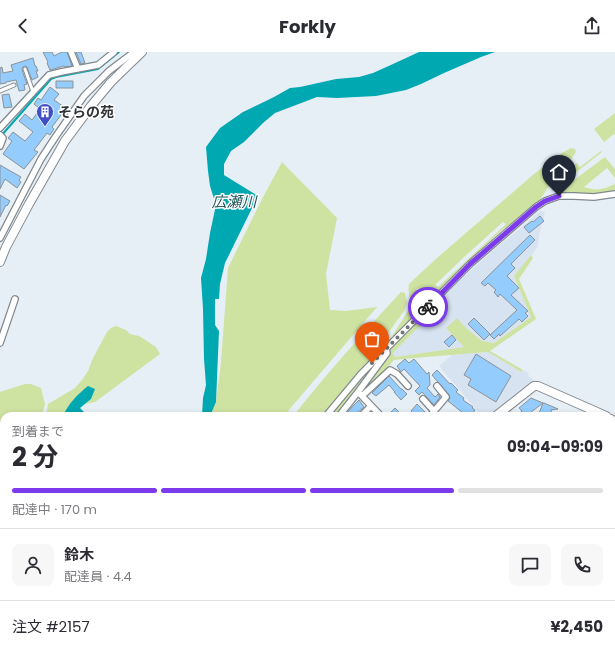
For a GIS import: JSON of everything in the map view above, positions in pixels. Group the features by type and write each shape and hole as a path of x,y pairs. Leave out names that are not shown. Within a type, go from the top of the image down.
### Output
{"street":[{"path":"71,52 78,69"},
{"path":"0,128 49,75 98,65 114,52"},
{"path":"0,238 41,159 84,96 109,71 134,52 141,53"},
{"path":"0,262 6,247 29,204 65,141 111,82 141,53"},
{"path":"0,146 1,137"},
{"path":"329,412 361,374 470,264 536,207 545,201 559,196 594,198 615,194"},
{"path":"0,343 15,299"},
{"path":"360,394 387,352 386,349"},
{"path":"343,412 360,394 390,370 397,374 408,386"},
{"path":"423,399 434,410 446,397 436,386"},
{"path":"503,412 534,386 538,386 596,412"},
{"path":"360,394 377,412"},
{"path":"365,412 371,406"}],"lane":[{"path":"25,69 34,92"},
{"path":"0,91 14,85"}],"shaded area":[{"path":"540,211 545,212 539,235 538,247 514,276 531,317 494,343 482,341 466,328 457,318 446,328 465,347 395,357 393,353 445,300 445,293"},
{"path":"488,352 521,372 523,370 529,373 528,376 534,380 496,412 478,412 439,366 452,355"}],"green space":[{"path":"615,113 615,135 614,134 604,142 594,129"},
{"path":"571,148 575,149 576,152 553,180 537,204 501,231 431,298 418,288 416,290 428,301 388,343 410,308 409,284 534,174","holes":["503,222 506,224 438,287 435,285"]},
{"path":"601,151 602,152 551,192 562,176 573,166 577,163 580,167"},
{"path":"605,157 615,169 615,178 607,168 584,187 600,189 607,188 615,184 615,191 601,194 558,192"},
{"path":"282,162 337,218 326,274 330,310 346,311 377,307 288,411 290,412 212,412 216,402 221,362 228,268"},
{"path":"531,255 533,258 519,279 536,319 490,351 523,370 521,372 488,352 394,360 363,391 388,356 391,349 445,293 445,300 393,353 395,357 464,347 446,328 457,318 466,328 482,341 494,343 531,317 514,276"},
{"path":"401,292 405,293 407,303 404,311 379,345 376,354 326,412 296,412 346,352"},
{"path":"116,326 126,330 130,334 139,336 156,347 160,354 95,402 85,404 91,399 66,410 65,412 47,412 48,404 75,388 82,380 107,332"},
{"path":"383,354 377,365 339,412 332,412 361,376"},
{"path":"25,384 31,384 41,388 45,404 43,412 0,412 0,392"}],"water":[{"name":"広瀬川","path":"419,52 495,52 406,90 376,96 337,98 317,97 275,113 244,142 231,151 224,164 224,175 258,196 225,263 220,284 219,299 215,299 215,325 219,331 216,402 212,412 202,412 206,385 201,278 216,205 210,186 206,147 220,128 243,112 290,88 336,79 359,77 373,73"},
{"path":"88,386 95,389 91,399 80,408 84,412 65,412 68,407"}],"building":[{"path":"43,52 52,52 54,56 62,52 67,52 72,66 64,66 50,70"},
{"path":"76,52 81,52 85,63 81,64"},
{"path":"33,58 38,71 36,71 38,77 32,80 27,67 23,67 22,70 27,84 24,85 25,90 19,91 16,80 0,84 0,68 2,67 3,73 13,71 11,65"},
{"path":"56,81 73,81 73,88 56,88"},
{"path":"50,87 59,94 54,100 67,109 52,127 54,129 50,135 47,133 34,150 38,152 24,169 3,154 12,141 8,138 13,132 25,141 33,132 19,121 25,114 32,120 40,109 34,104 38,98 41,100"},
{"path":"9,94 12,107 4,108 2,95"},
{"path":"0,165 21,177 19,180 21,182 17,188 5,179 0,189"},
{"path":"0,195 10,201 7,206 6,205 0,217"},
{"path":"540,216 544,221 529,233 524,227"},
{"path":"530,235 535,240 511,264 515,268 507,276 519,288 511,295 528,311 525,313 528,316 522,322 519,319 500,336 499,334 494,339 490,335 517,310 500,294 498,297 494,292 496,290 488,283 485,286 481,283"},
{"path":"474,318 490,334 484,340 468,324"},
{"path":"452,335 456,340 449,347 444,342"},
{"path":"476,354 511,376 496,402 468,385 471,379 464,375"},
{"path":"405,359 409,363 414,359 427,374 429,372 430,385 427,388 435,397 438,394 440,397 434,405 422,392 419,395 415,391 420,386 404,369 401,372 397,366"},
{"path":"437,370 458,390 456,392 464,398 463,400 473,407 472,408 475,410 474,412 462,412 448,401 450,398 449,395 432,375"},
{"path":"389,376 407,394 401,400 389,385 376,396 372,393"},
{"path":"531,398 543,403 531,412 521,412 522,411 519,408"},
{"path":"359,400 364,407 358,412 348,412"},
{"path":"543,403 558,409 551,410 551,412 540,412"},
{"path":"417,404 425,412 412,412 411,411"},
{"path":"395,408 399,412 391,412"}],"waterway":[{"path":"1,136 51,79 98,69 119,52"}],"way so far":[{"path":"372,363 428,307"}],"place":[{"name":"そらの苑","path":"45,127"}],"route":[{"path":"428,307 470,264 536,207 545,201 559,196"}]}
